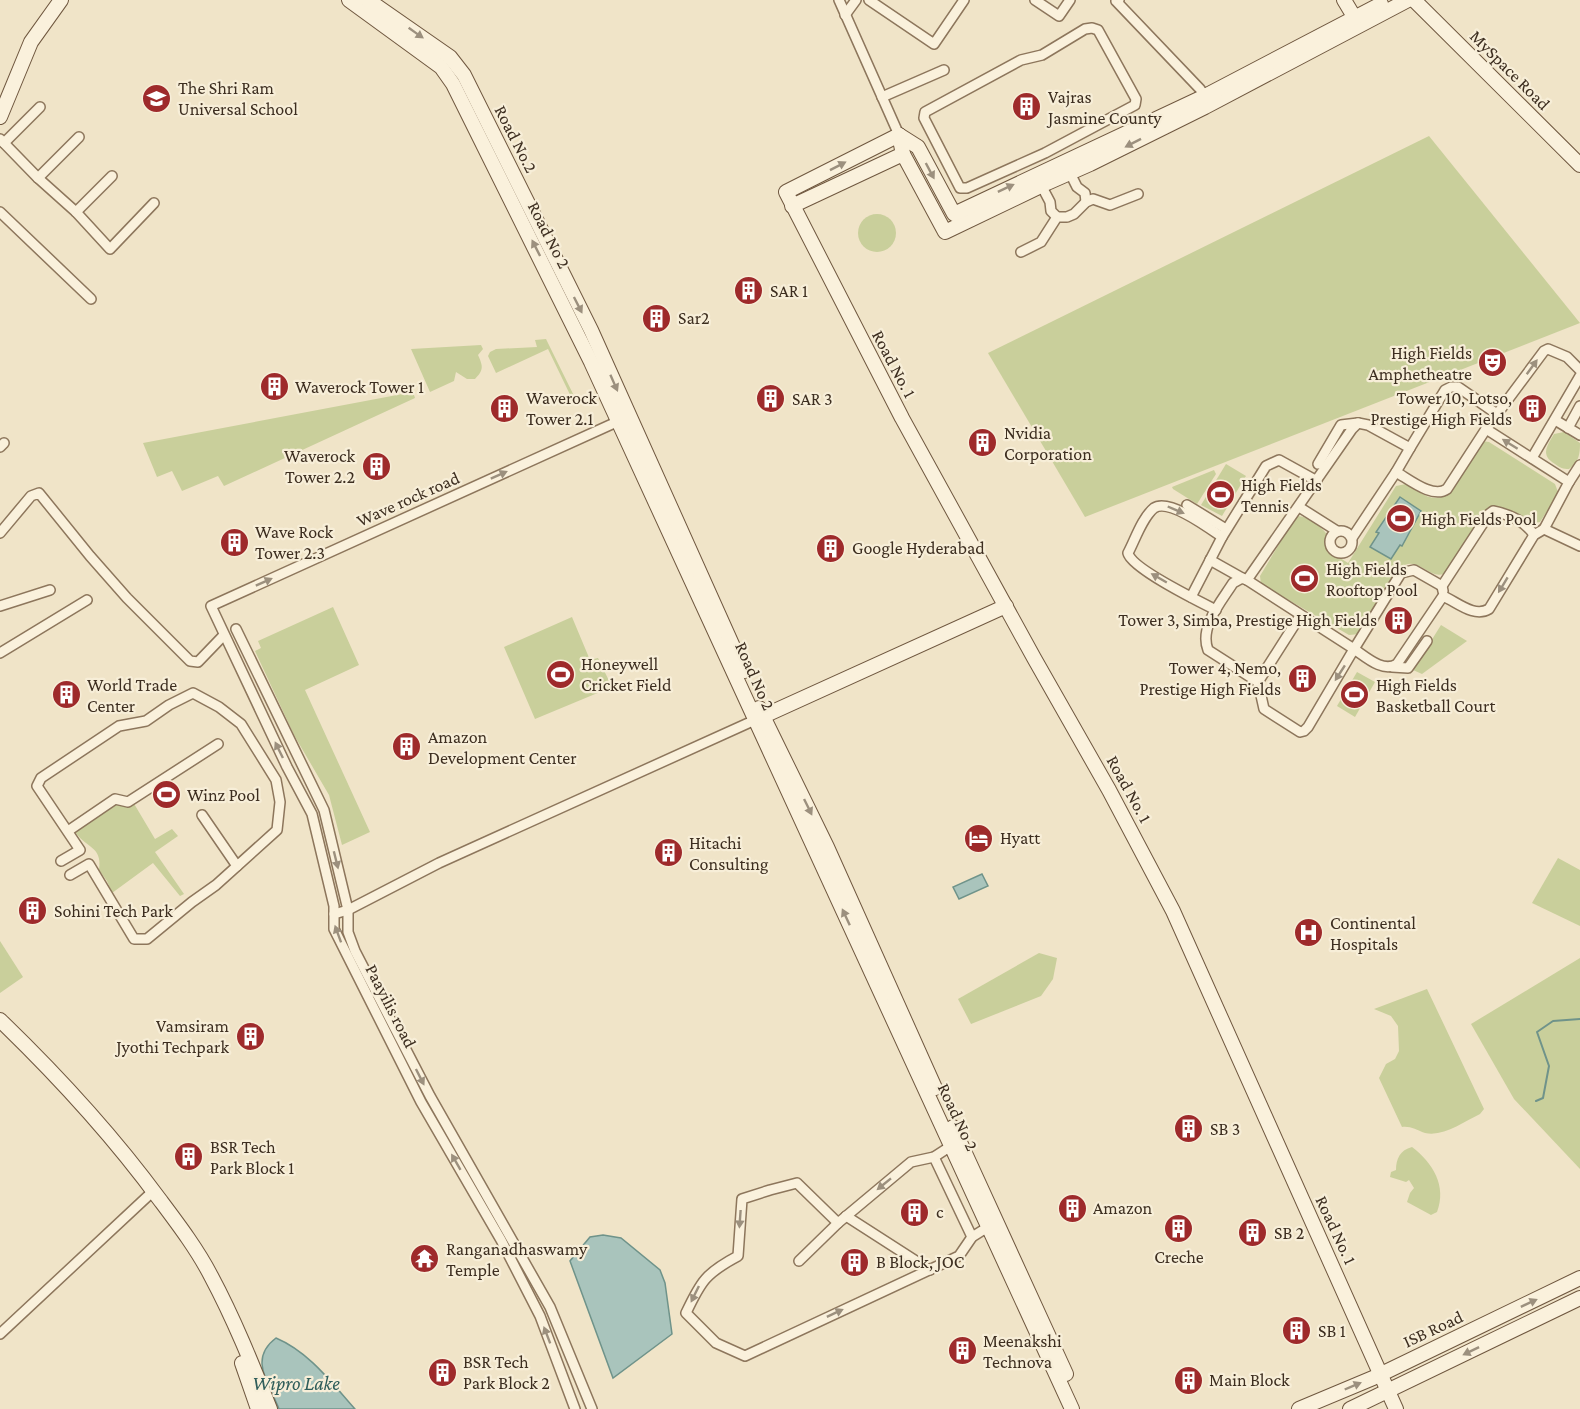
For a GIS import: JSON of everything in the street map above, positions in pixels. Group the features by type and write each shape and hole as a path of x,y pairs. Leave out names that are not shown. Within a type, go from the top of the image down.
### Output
{"street":[{"path":"0,117 31,42 61,0"},
{"name":"Road No 2","path":"349,0 441,67 453,84 623,419 1072,1409"},
{"name":"Road No.2","path":"368,0 450,57 464,75 591,330"},
{"path":"839,0 899,135 903,154 945,232 1040,179 1204,96 1357,23"},
{"path":"845,15 856,0"},
{"path":"869,0 934,45 964,0"},
{"path":"1035,0 1059,16 1070,0"},
{"path":"1119,0 1116,2 1200,89 1204,96"},
{"path":"1344,0 1357,23"},
{"path":"899,135 918,147 954,213 1040,179 1070,173 1174,123 1357,23 1369,9 1388,0"},
{"path":"1369,9 1408,0"},
{"name":"MySpace Road","path":"1414,0 1580,165"},
{"name":"MySpace Road","path":"1427,0 1580,154"},
{"path":"1085,29 1098,30 1136,99 1135,105 1035,157 967,188 960,188 924,118 925,112 1021,60 1042,55 1085,29"},
{"path":"882,97 944,70"},
{"path":"40,107 2,141 76,212 110,249 154,203"},
{"name":"Road No. 1","path":"899,135 786,192 902,418 1109,790 1173,911 1396,1409"},
{"path":"38,178 79,137"},
{"path":"792,206 903,154"},
{"path":"1035,157 1040,179 1050,202 1051,212 1057,217 1074,214 1086,202 1093,199 1110,205 1138,194"},
{"path":"1022,163 1040,179"},
{"path":"1070,173 1077,187 1085,193 1086,202"},
{"path":"76,212 112,176"},
{"path":"0,212 91,299"},
{"path":"1021,252 1041,242 1057,217"},
{"name":"Road No 2","path":"591,330 623,419"},
{"path":"1396,472 1434,493 1442,492 1447,489 1486,429 1544,351 1548,349 1567,357 1580,370"},
{"path":"1532,458 1580,376"},
{"path":"1352,538 1396,472 1445,390 1458,387 1497,414"},
{"path":"1568,428 1580,406"},
{"name":"Wave rock road","path":"211,606 623,419"},
{"path":"1555,420 1580,435"},
{"path":"1318,464 1341,425 1358,423 1368,425 1410,448"},
{"path":"1258,682 1208,650 1205,635 1216,610 1233,583 1245,579 1358,423"},
{"path":"1486,429 1569,482"},
{"path":"1191,597 1224,533 1266,466 1272,461 1279,460 1317,481"},
{"path":"1300,616 1258,682 1264,710 1300,732 1304,731 1401,573 1414,570 1475,612 1489,609 1534,535 1544,529 1580,465"},
{"path":"0,533 31,496 39,493 127,598 190,661 198,662 224,635"},
{"path":"1216,610 1131,561 1128,553 1152,510 1159,505 1170,507 1224,533"},
{"path":"1187,505 1224,533"},
{"path":"1299,507 1337,531 1348,532 1353,545 1348,551 1338,553 1332,548 1330,541 1332,535 1337,531"},
{"path":"1392,667 1397,664 1443,591 1489,513 1493,511 1507,514 1534,535"},
{"path":"1544,529 1580,546"},
{"path":"1210,560 1245,579 1382,667 1408,668 1426,641"},
{"path":"0,606 50,590"},
{"path":"0,653 87,600"},
{"name":"Paayilis road","path":"211,606 312,814 334,906 334,929 421,1102 501,1240 540,1316 575,1409"},
{"path":"334,914 348,910 439,863 1006,606"},
{"name":"Paayilis road","path":"236,629 324,810 348,910 348,932 355,951 430,1096 550,1307 592,1409"},
{"path":"193,693 219,707 241,724 276,780 280,802 277,830 237,866 147,939 134,939 68,831 37,786 41,778 119,726 146,721 169,705 193,693"},
{"name":"Road No 2","path":"759,718 827,847 1082,1409"},
{"path":"68,831 115,799 128,802 218,744"},
{"path":"312,814 324,810"},
{"path":"202,814 237,866"},
{"path":"61,861 80,850"},
{"path":"70,875 88,864"},
{"path":"0,1020 50,1069 135,1166 182,1230 211,1275 248,1353 270,1409"},
{"path":"0,1033 58,1086 103,1137 149,1195 191,1256 240,1359 258,1409"},
{"path":"799,1261 838,1223 911,1162 934,1157 951,1146"},
{"path":"934,1157 972,1237"},
{"path":"838,1223 796,1184 742,1199 738,1256 717,1268 698,1286 686,1313 716,1343 745,1356 958,1256 972,1237 988,1227"},
{"path":"0,1334 149,1195"},
{"path":"846,1216 879,1235 930,1270"},
{"name":"ISB Road","path":"1299,1409 1381,1374 1580,1278"},
{"name":"ISB Road","path":"1350,1409 1580,1298"}],"green space":[{"path":"1429,136 1580,323 1085,517 988,353"},
{"path":"877,214 891,219 896,233 891,247 877,252 863,247 858,233 863,219"},
{"path":"546,339 578,404 575,405 548,349 496,373 488,356 496,349 537,347 535,340"},
{"path":"481,345 483,349 478,355 482,368 475,379 467,379 456,372 454,381 430,392 411,349"},
{"path":"413,392 415,398 224,486 218,476 182,491 172,471 157,477 143,443"},
{"path":"1564,432 1580,443 1578,457 1569,469 1550,461 1546,454 1547,446 1554,434"},
{"path":"1482,441 1489,442 1555,484 1558,492 1540,522 1528,524 1503,508 1487,510 1449,570 1443,574 1431,573 1413,564 1400,568 1360,634 1349,635 1261,584 1260,576 1296,516 1314,522 1322,529 1328,536 1326,549 1348,563 1396,486 1406,484 1427,496 1442,497"},
{"name":"High Fields Tennis","path":"1226,464 1246,476 1222,516 1201,505"},
{"path":"1214,470 1216,474 1197,504 1172,487"},
{"path":"333,607 359,665 305,690 370,832 342,845 329,795 294,735 255,651 261,648 258,641"},
{"name":"Honeywell Cricket Field","path":"572,617 590,660 598,658 612,687 535,719 504,647"},
{"path":"1441,625 1467,641 1422,674 1413,670"},
{"name":"High Fields Basketball Court","path":"1357,672 1375,682 1355,717 1337,706"},
{"path":"116,801 133,802 155,839 172,829 178,836 155,852 184,894 180,896 153,863 112,893 99,870 98,856 95,851 74,830"},
{"path":"1558,858 1580,870 1580,926 1532,903"},
{"path":"0,941 23,977 0,993"},
{"path":"1039,953 1057,958 1053,979 1041,996 971,1024 958,999"},
{"path":"1580,958 1580,1169 1514,1099 1471,1024"},
{"path":"1427,989 1484,1109 1480,1114 1453,1128 1432,1134 1402,1127 1379,1078 1386,1064 1395,1059 1399,1051 1398,1026 1391,1016 1374,1009"},
{"path":"1412,1147 1432,1168 1439,1184 1440,1202 1437,1212 1431,1215 1407,1202 1414,1188 1409,1180 1406,1182 1390,1177 1391,1172 1396,1170 1399,1156 1404,1150"}],"water":[{"name":"High Fields Pool","path":"1400,497 1421,511 1402,546 1400,545 1391,559 1370,547 1379,533 1376,532"},
{"path":"982,874 988,886 959,899 953,887"},
{"path":"603,1235 621,1238 660,1270 665,1283 672,1334 613,1378 570,1261 590,1237"},
{"name":"Wipro Lake","path":"276,1338 309,1359 355,1409 279,1409 266,1381 262,1363 263,1354"}],"waterway":[{"path":"1536,1101 1543,1098 1549,1066 1537,1032 1553,1021 1580,1019"}],"place":[{"name":"The Shri Ram Universal School","path":"157,98"},
{"name":"Vajras Jasmine County","path":"1027,107"},
{"name":"SAR 1","path":"749,291"},
{"name":"Sar2","path":"657,318"},
{"name":"High Fields Amphetheatre","path":"1493,363"},
{"name":"Waverock Tower 1","path":"274,387"},
{"name":"SAR 3","path":"771,399"},
{"name":"Waverock Tower 2.1","path":"505,408"},
{"name":"Tower 10, Lotso, Prestige High Fields","path":"1533,408"},
{"name":"Nvidia Corporation","path":"983,443"},
{"name":"Waverock Tower 2.2","path":"376,466"},
{"name":"High Fields Tennis","path":"1220,495"},
{"name":"High Fields Pool","path":"1400,519"},
{"name":"Wave Rock Tower 2.3","path":"234,542"},
{"name":"Google Hyderabad","path":"831,548"},
{"name":"High Fields Rooftop Pool","path":"1305,579"},
{"name":"Tower 3, Simba, Prestige High Fields","path":"1398,620"},
{"name":"Honeywell Cricket Field","path":"560,674"},
{"name":"Tower 4, Nemo, Prestige High Fields","path":"1302,678"},
{"name":"World Trade Center","path":"66,695"},
{"name":"High Fields Basketball Court","path":"1355,695"},
{"name":"Amazon Development Center","path":"407,747"},
{"name":"Winz Pool","path":"166,795"},
{"name":"Hyatt","path":"979,838"},
{"name":"Hitachi Consulting","path":"668,853"},
{"name":"Sohini Tech Park","path":"33,911"},
{"name":"Continental Hospitals","path":"1309,933"},
{"name":"Vamsiram Jyothi Techpark","path":"250,1036"},
{"name":"SB 3","path":"1189,1129"},
{"name":"BSR Tech Park Block 1","path":"189,1157"},
{"name":"Amazon","path":"1072,1208"},
{"name":"c","path":"915,1212"},
{"name":"Creche","path":"1179,1228"},
{"name":"SB 2","path":"1253,1233"},
{"name":"Ranganadhaswamy Temple","path":"425,1259"},
{"name":"B Block, JOC","path":"855,1262"},
{"name":"SB 1","path":"1297,1331"},
{"name":"Meenakshi Technova","path":"962,1351"},
{"name":"BSR Tech Park Block 2","path":"442,1372"},
{"name":"Main Block","path":"1188,1380"}]}
